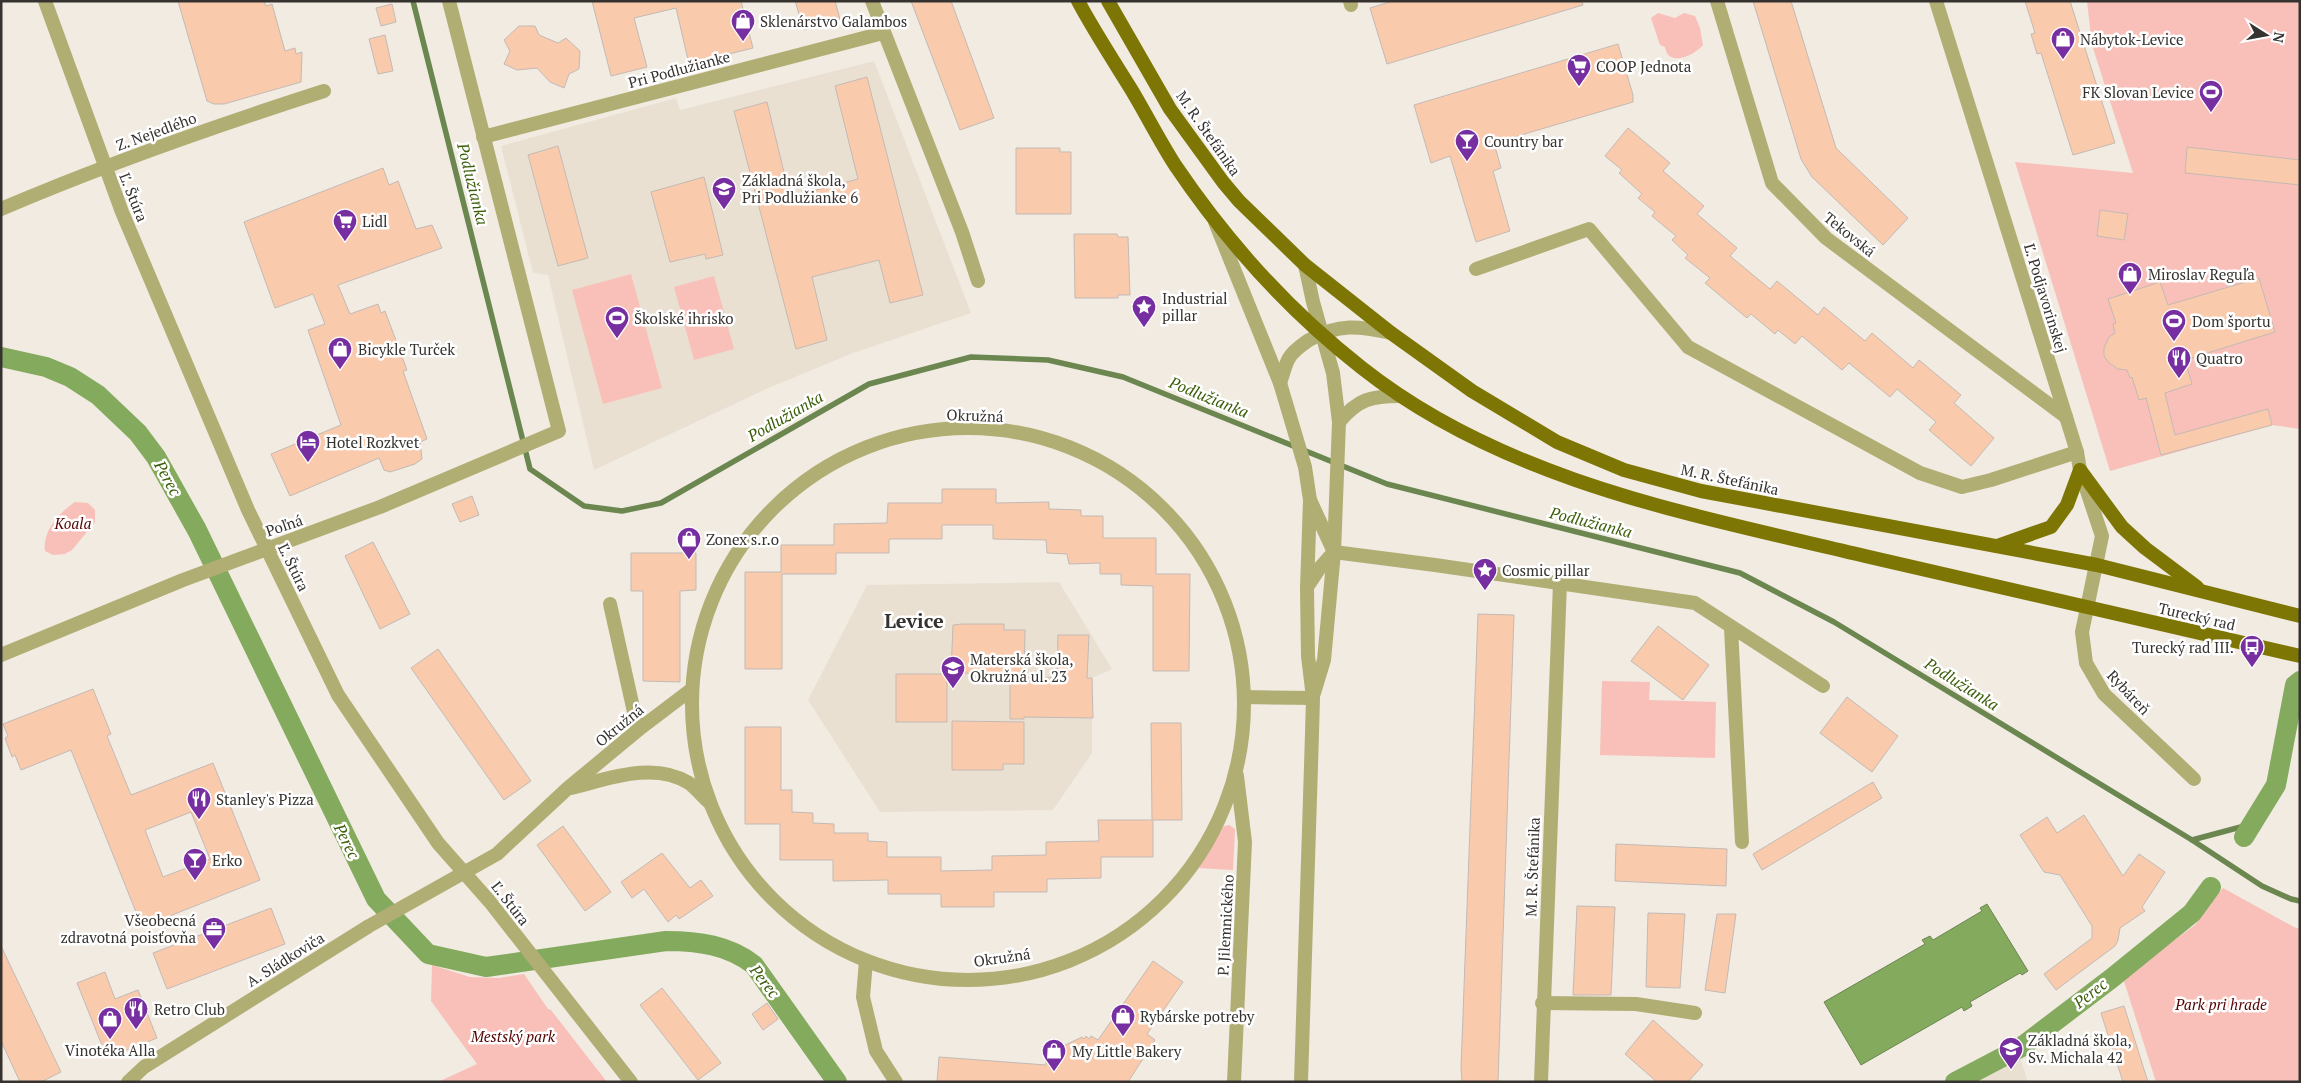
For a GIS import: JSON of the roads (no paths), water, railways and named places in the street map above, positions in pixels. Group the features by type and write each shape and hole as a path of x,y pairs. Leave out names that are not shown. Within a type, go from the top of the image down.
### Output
{"main road":[{"path":"1078,1 1174,163 1214,218 1267,283 1364,370 1400,396 1452,426 1502,450 1585,482 1628,496 1778,535 2087,607"},
{"name":"M. R. Štefánika","path":"1108,1 1170,109 1213,169 1239,201 1305,265 1391,333 1472,391 1518,420 1578,452 1624,470 1701,491 2097,565"},
{"path":"1996,547 2050,526 2067,505 2080,470"},
{"path":"2080,470 2122,527 2145,548 2206,592"},
{"name":"Turecký rad","path":"2097,565 2300,616"},
{"name":"Turecký rad","path":"2087,607 2300,656"}],"street":[{"name":"Ľ. Štúra","path":"45,1 105,167 248,510 338,695 431,834 465,873 631,1082"},
{"path":"449,1 483,137"},
{"path":"872,1 962,232 978,281"},
{"name":"Tekovská","path":"1717,1 1772,183 1826,238 2066,417"},
{"name":"Ľ. Podjavorinskej","path":"1936,1 2102,536 2087,607"},
{"name":"Pri Podlužianke","path":"483,137 883,33"},
{"name":"Z. Nejedlého","path":"1,209 69,180 236,119 324,91"},
{"name":"Poľná","path":"1,654 266,548 380,507 549,437 559,431 483,137"},
{"path":"1214,218 1280,383 1305,468 1310,500 1307,589 1308,656 1313,698 1301,1082"},
{"path":"1476,268 1590,229 1688,347 1920,473 1962,487 1991,480 2077,452"},
{"path":"1305,265 1321,333 1333,373 1339,422 1334,552 1324,660 1313,698"},
{"name":"M. R. Štefánika","path":"1280,383 1289,358 1300,346 1321,333 1344,327 1365,328 1391,333"},
{"path":"1339,422 1350,408 1362,401 1379,396 1400,396"},
{"name":"Okružná","path":"948,428 991,430 1047,437 1101,459 1140,486 1168,511 1190,535 1224,588 1240,647 1244,697 1241,746 1237,771 1229,796 1209,839 1180,881 1149,911 1103,941 1071,957 1026,973 986,978 939,979 899,973 880,968 866,961 796,924 756,887 728,845 709,802 700,772 695,740 692,689 704,630 715,599 746,543 772,511 795,489 830,466 870,446 907,434 948,428"},
{"path":"1310,500 1334,552"},
{"path":"1334,552 1374,556 1695,603 1823,686"},
{"path":"1307,589 1319,569 1334,552"},
{"name":"M. R. Štefánika","path":"1541,1082 1542,1003 1560,583"},
{"path":"610,604 638,730"},
{"name":"Rybáreň","path":"2087,607 2082,632 2086,663 2099,688 2194,780"},
{"path":"1731,628 1742,842"},
{"name":"Okružná","path":"465,873 497,854 568,788 638,730 692,689"},
{"path":"1244,697 1313,698"},
{"name":"P. Jilemnického","path":"1234,1082 1245,842 1237,771"},
{"name":"Okružná","path":"568,788 639,772 672,776 689,783 709,802"},
{"name":"A. Sládkoviča","path":"128,1082 144,1067 380,920 465,873"},
{"path":"866,961 863,996 876,1051 896,1082"},
{"path":"1542,1003 1636,1004 1695,1013"}],"waterway":[{"name":"Podlužianka","path":"413,1 530,469 584,506 622,511 661,503 869,384 971,357 1048,360 1123,377 1387,484 1740,573 1834,622 2192,840 2262,886 2300,901"},
{"name":"Perec","path":"1,357 46,367 70,377 98,395 138,433 156,457 197,530 376,899 428,954 486,967 666,941 701,943 724,949 754,965 837,1082"},
{"name":"Perec","path":"2244,837 2276,785 2295,685 2300,681"},
{"path":"2192,840 2252,824"},
{"name":"Perec","path":"1955,1082 2020,1048 2112,978 2192,913 2211,887"}],"place":[{"name":"Sklenárstvo Galambos","path":"743,42"},
{"name":"Nábytok-Levice","path":"2063,60"},
{"name":"COOP Jednota","path":"1579,87"},
{"name":"FK Slovan Levice","path":"2211,113"},
{"name":"Country bar","path":"1467,162"},
{"name":"Základná škola, Pri Podlužianke 6","path":"724,210"},
{"name":"Lidl","path":"345,242"},
{"name":"Miroslav Reguľa","path":"2130,295"},
{"name":"Industrial pillar","path":"1144,328"},
{"name":"Školské ihrisko","path":"617,339"},
{"name":"Dom športu","path":"2174,342"},
{"name":"Bicykle Turček","path":"340,370"},
{"name":"Quatro","path":"2179,379"},
{"name":"Hotel Rozkvet","path":"308,463"},
{"name":"Zonex s.r.o","path":"689,560"},
{"name":"Cosmic pillar","path":"1485,591"},
{"name":"Turecký rad III.","path":"2252,668"},
{"name":"Materská škola, Okružná ul. 23","path":"953,689"},
{"name":"Stanley's Pizza","path":"199,820"},
{"name":"Erko","path":"195,881"},
{"name":"Všeobecná zdravotná poisťovňa","path":"214,950"},
{"name":"Retro Club","path":"136,1030"},
{"name":"Rybárske potreby","path":"1123,1037"},
{"name":"Vinotéka Alla","path":"110,1040"},
{"name":"Základná škola, Sv. Michala 42","path":"2011,1070"},
{"name":"My Little Bakery","path":"1054,1072"}],"district":[{"name":"Levice","path":"914,620"}],"park label":[{"name":"Koala","path":"73,523"},
{"name":"Park pri hrade","path":"2221,1004"},
{"name":"Mestský park","path":"513,1036"}]}
